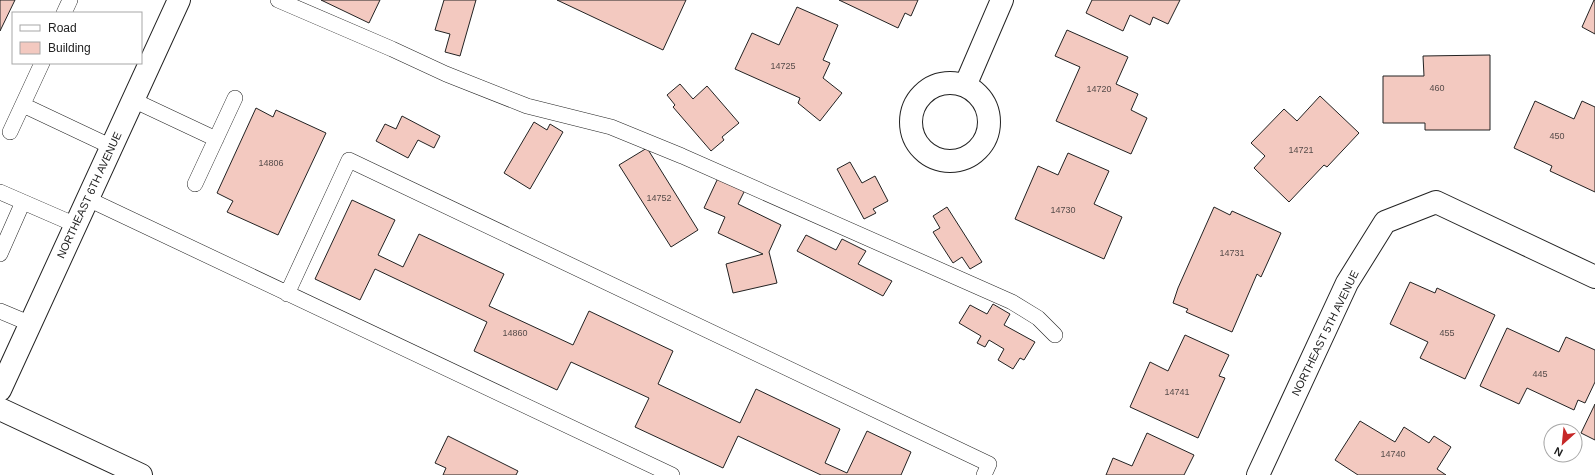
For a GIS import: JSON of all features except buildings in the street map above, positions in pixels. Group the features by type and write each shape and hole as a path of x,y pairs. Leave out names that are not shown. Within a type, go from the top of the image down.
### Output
{"street":[{"name":"NORTHEAST 6TH AVENUE","path":"0,390 179,0"},
{"path":"965,86 1002,0"},
{"name":"NORTHEAST 5TH AVENUE","path":"1258,475 1347,283 1385,222 1436,202 1595,277"},
{"path":"0,409 141,475"}],"lane":[{"path":"64,12 70,0"},
{"path":"278,0 446,74 527,106 611,127 682,156 1012,302 1038,318 1056,335"},
{"path":"10,132 42,64"},
{"path":"195,184 235,98"},
{"path":"133,100 216,139"},
{"path":"23,105 112,147"},
{"path":"287,294 349,160 989,464 984,475"},
{"path":"0,192 76,225"},
{"path":"88,199 672,475"},
{"path":"0,254 23,202"},
{"path":"0,311 31,324"}]}
